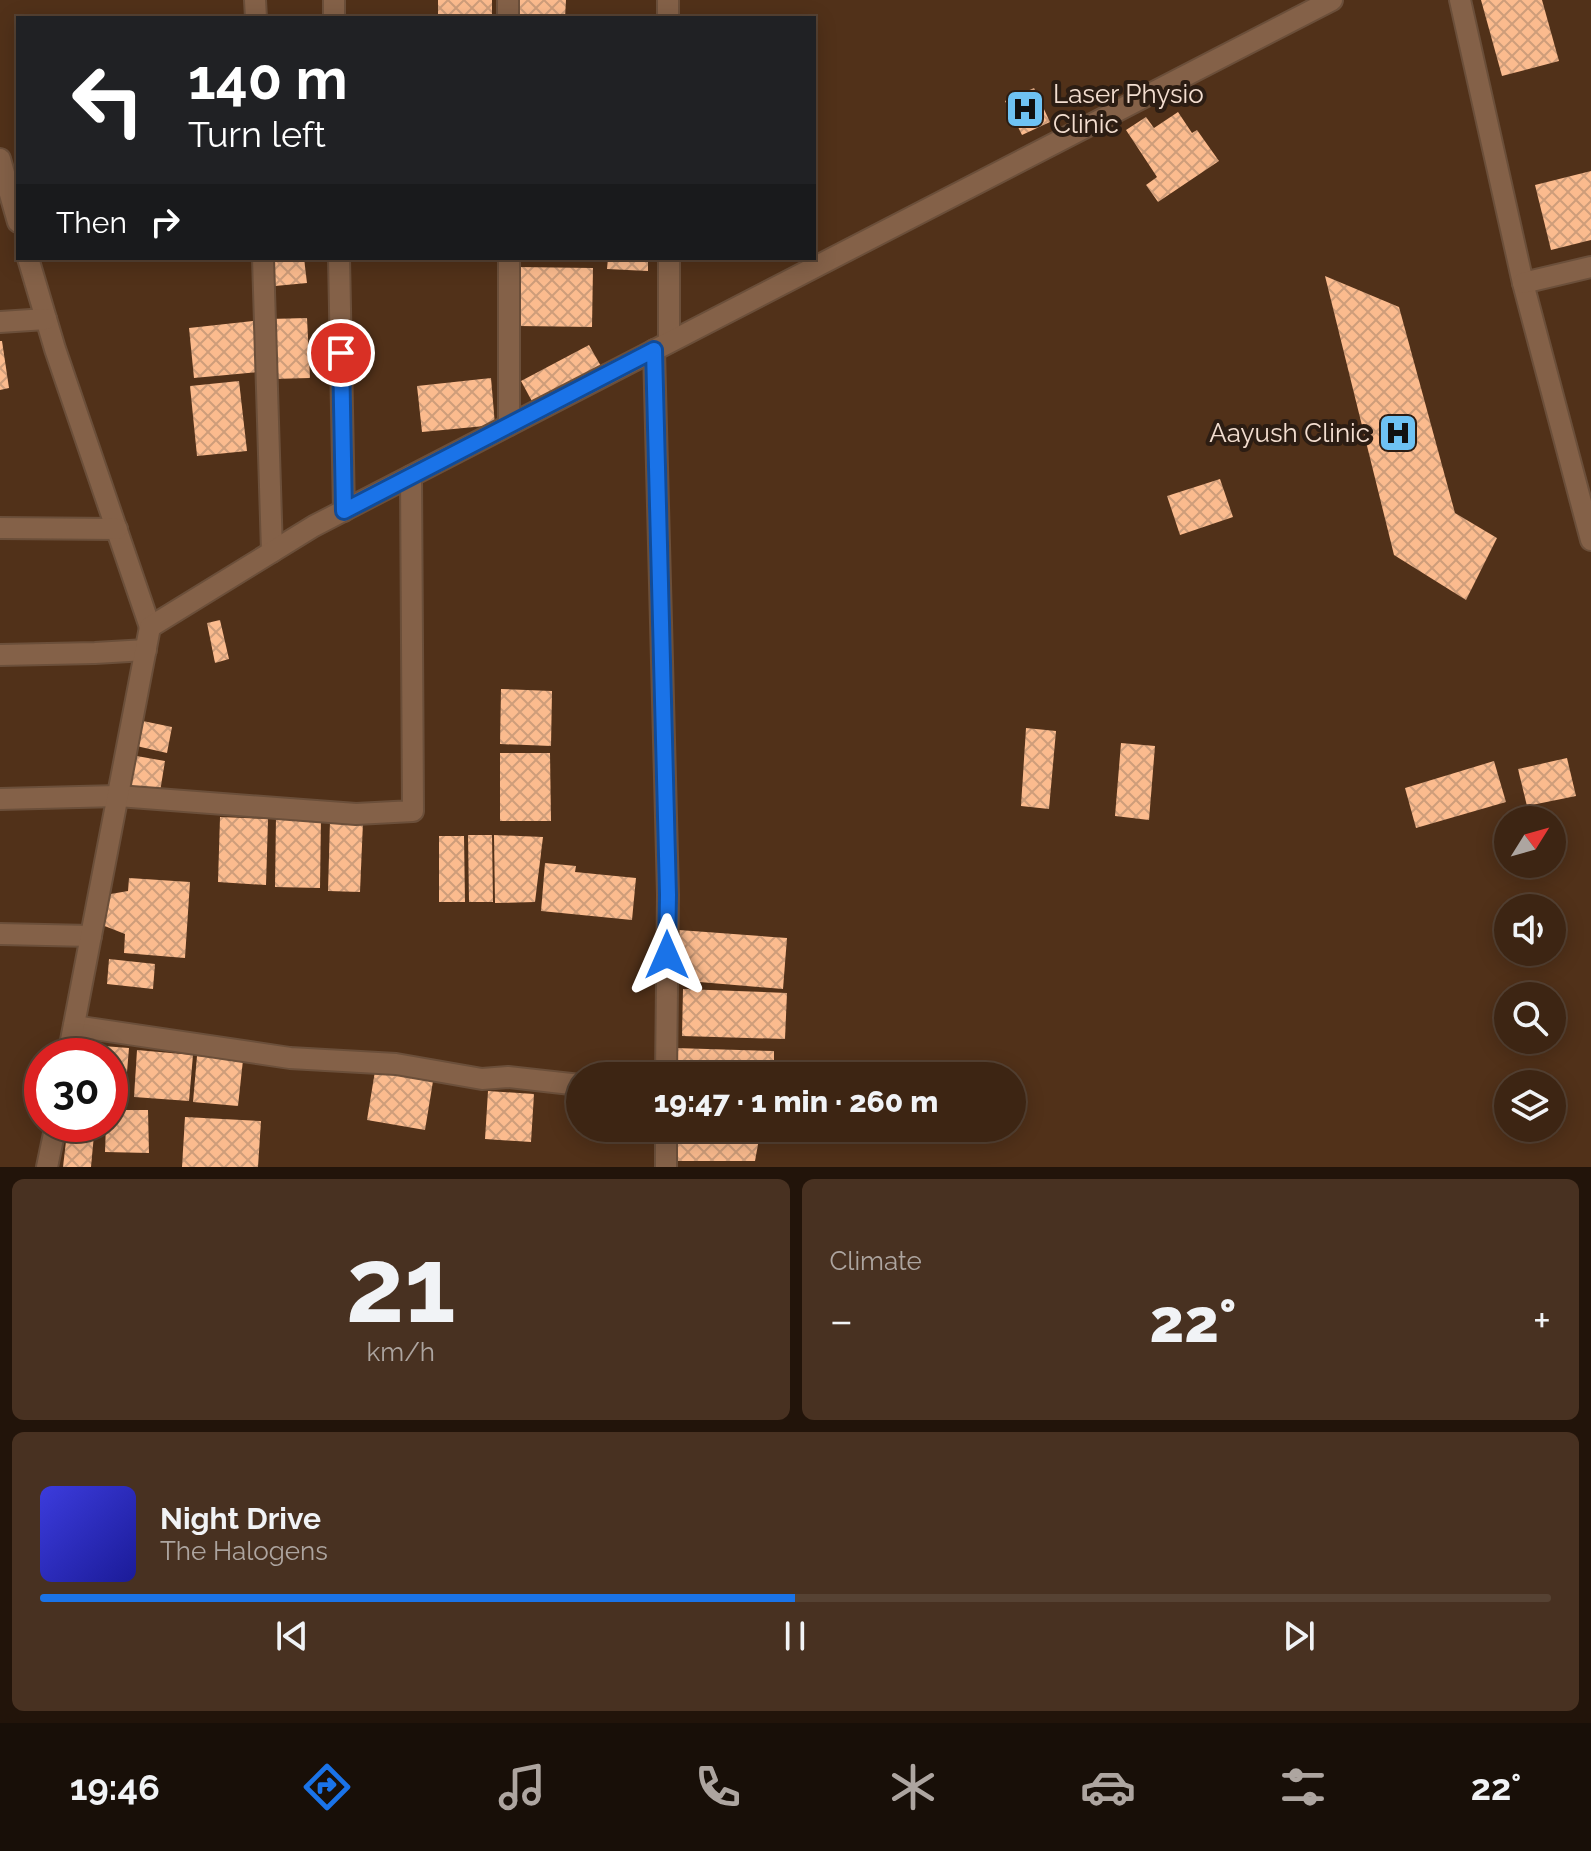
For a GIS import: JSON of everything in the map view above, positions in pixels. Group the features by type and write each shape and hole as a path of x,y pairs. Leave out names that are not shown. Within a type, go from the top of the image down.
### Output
{"street":[{"path":"150,627 344,511 1332,0"},
{"path":"1458,3 1523,283 1591,540"},
{"path":"0,159 16,215"},
{"path":"29,260 150,627 72,1038"},
{"path":"263,260 272,552"},
{"path":"339,260 344,511"},
{"path":"509,260 509,425"},
{"path":"666,1062 668,895 662,346 669,260"},
{"path":"1523,283 1591,267"},
{"path":"0,322 46,319"},
{"path":"0,799 118,796 356,814 413,811 411,476"},
{"path":"0,528 117,529"},
{"path":"0,655 146,650"},
{"path":"0,934 91,936"},
{"path":"74,1026 290,1058 396,1064 482,1079 508,1077 566,1083"},
{"path":"47,1167 52,1142"},
{"path":"666,1142 666,1167"}],"building":[{"path":"438,0 492,0 492,16 438,16"},
{"path":"519,0 566,0 565,16 519,16"},
{"path":"1481,0 1542,0 1559,61 1502,76"},
{"path":"1034,88 1050,122 1022,135 1005,101"},
{"path":"1178,112 1192,133 1197,130 1219,161 1158,202 1146,185 1157,177 1126,130 1146,117 1154,128"},
{"path":"1591,171 1591,240 1551,250 1535,185"},
{"path":"272,260 304,260 307,283 275,286"},
{"path":"608,260 648,260 648,271 607,269"},
{"path":"519,267 593,268 592,327 519,326"},
{"path":"1325,276 1399,307 1455,513 1497,538 1466,600 1394,555"},
{"path":"307,318 310,378 272,379 269,319"},
{"path":"253,321 258,372 194,378 189,328"},
{"path":"0,341 9,388 0,390"},
{"path":"589,345 602,368 534,405 521,381"},
{"path":"491,378 495,425 422,432 417,386"},
{"path":"239,381 247,451 197,456 190,386"},
{"path":"1220,479 1233,517 1180,535 1167,496"},
{"path":"220,620 229,659 215,663 207,623"},
{"path":"501,689 552,691 551,746 500,744"},
{"path":"138,720 172,727 167,753 132,745"},
{"path":"1026,728 1056,731 1049,809 1021,806"},
{"path":"1121,743 1155,746 1149,820 1115,816"},
{"path":"500,753 550,753 551,821 500,821"},
{"path":"131,755 165,761 160,792 126,786"},
{"path":"1567,758 1576,796 1527,806 1518,769"},
{"path":"1494,761 1506,802 1416,828 1405,788"},
{"path":"276,816 321,817 320,888 275,887"},
{"path":"220,817 268,819 266,885 218,882"},
{"path":"330,821 363,822 360,892 328,891"},
{"path":"468,835 492,835 493,902 469,902"},
{"path":"494,835 543,837 535,902 495,903"},
{"path":"439,836 464,836 465,902 439,902"},
{"path":"545,863 576,866 575,872 636,878 632,920 541,911"},
{"path":"129,878 190,882 185,958 124,953 125,934 102,925 105,895 128,891"},
{"path":"679,930 787,938 783,989 676,980"},
{"path":"109,959 155,964 153,989 107,984"},
{"path":"683,989 787,993 785,1039 682,1036"},
{"path":"675,1048 774,1051 774,1062 675,1062"},
{"path":"137,1050 193,1055 189,1101 134,1097"},
{"path":"197,1056 243,1060 238,1106 193,1102"},
{"path":"375,1071 433,1081 425,1130 367,1120"},
{"path":"488,1091 534,1094 531,1142 485,1139"},
{"path":"128,1110 148,1110 149,1153 105,1152 105,1142 128,1142"},
{"path":"185,1117 261,1121 258,1167 182,1167"},
{"path":"66,1142 93,1142 91,1167 63,1167"},
{"path":"678,1142 758,1142 755,1161 677,1161"}],"place":[{"name":"Laser Physio Clinic","path":"1025,109"},
{"name":"Aayush Clinic","path":"1398,433"}],"route":[{"path":"341,353 344,511 654,350 667,955"}]}
